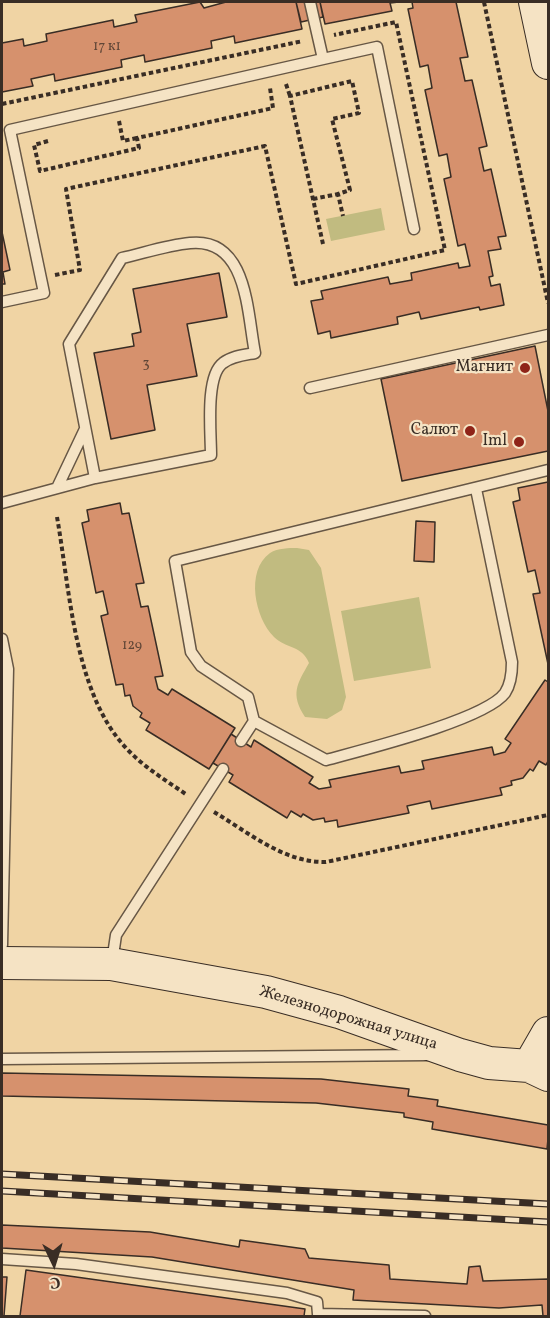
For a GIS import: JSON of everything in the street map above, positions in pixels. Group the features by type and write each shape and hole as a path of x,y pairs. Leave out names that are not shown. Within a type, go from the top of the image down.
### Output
{"street":[{"path":"535,2 549,63"},
{"name":"Железнодорожная улица","path":"2,963 111,964 266,992 339,1012 460,1055 489,1063 539,1070"},
{"path":"539,1070 549,1033"}],"lane":[{"path":"310,2 323,59"},
{"path":"2,302 44,293 10,130 377,47 414,229"},
{"path":"2,503 95,478 211,455 212,384 215,372 222,363 235,357 255,353 240,272 221,249 208,243 190,243 122,258 69,344 95,478"},
{"path":"310,388 549,335"},
{"path":"57,488 85,429"},
{"path":"242,741 254,721 248,696 201,666 191,652 175,561 549,470"},
{"path":"254,721 326,760 418,734 493,704 505,693 512,676 512,662 476,489"},
{"path":"2,639 3,655 8,669 2,945"},
{"path":"111,964 116,935 223,769"},
{"path":"2,1059 460,1055"},
{"path":"2,1259 76,1264 286,1293 317,1302 318,1315 425,1317"}],"path":[{"path":"484,2 549,303"},
{"path":"2,105 396,22 445,250 296,284 265,146 66,189 80,270 40,278"},
{"path":"290,96 352,81 359,113 332,119 350,190 313,199"},
{"path":"117,115 123,141 273,108 269,88 288,84 323,244"},
{"path":"51,134 52,140 34,145 40,171 140,148 137,138"},
{"path":"338,194 343,216"},
{"path":"57,516 83,665 98,709 129,751 201,804 283,854 310,863 326,862 549,815"}],"shaded area":[{"path":"381,208 385,230 331,241 326,219"},
{"path":"297,548 309,550 321,568 346,697 342,710 327,719 305,717 300,709 297,689 309,663 302,653 279,641 267,629 255,595 257,571 262,561 273,551"},
{"path":"419,597 431,668 354,681 341,611"}],"building":[{"path":"200,2 204,8 226,2 296,2 302,29 235,43 234,36 211,41 212,48 145,62 144,55 121,60 122,67 55,81 54,74 31,79 33,86 2,92 2,43 23,39 24,46 47,41 46,34 113,20 114,27 137,22 135,15"},
{"path":"296,2 320,2 323,17 301,22"},
{"path":"320,2 399,2 390,3 392,11 325,24"},
{"path":"412,2 456,2 468,57 460,58 465,81 472,80 487,146 479,148 484,171 491,169 506,236 498,237 501,249 488,251 493,276 489,277 491,286 500,284 504,305 480,310 479,307 421,319 419,312 397,317 398,324 331,338 330,331 318,334 311,301 323,299 321,291 388,277 390,284 412,280 411,273 458,263 459,268 470,266 465,244 458,246 444,179 451,177 447,154 439,156 425,90 432,88 428,65 420,67 408,9 413,8"},
{"path":"2,232 10,270 3,272 5,284 2,284"},
{"path":"219,273 227,317 187,324 197,376 147,385 155,430 111,439 94,353 134,346 132,334 141,332 133,289"},
{"name":"Салют","path":"535,346 548,411 548,451 402,481 381,379"},
{"path":"548,482 548,664 533,594 540,593 535,570 528,572 513,502 520,500 518,488"},
{"path":"120,503 122,514 129,513 144,583 136,584 141,607 148,606 163,676 155,677 158,689 168,695 172,689 235,728 209,769 146,730 150,723 140,717 142,713 133,706 130,695 125,696 123,684 116,685 101,616 108,614 103,591 96,593 82,523 89,521 87,510"},
{"path":"416,521 435,522 434,562 414,561"},
{"path":"545,680 548,682 548,761 546,765 539,761 533,771 530,769 523,778 511,781 512,785 500,788 502,795 432,809 430,801 407,806 409,813 338,827 337,820 325,822 324,818 313,820 291,811 287,818 229,782 233,775 213,763 231,734 251,747 254,740 313,777 309,783 319,789 331,787 329,780 399,766 401,773 424,769 422,761 492,747 494,755 505,752 511,743 505,739"},
{"path":"2,1073 321,1079 409,1089 408,1096 438,1100 437,1106 548,1125 547,1149 432,1129 433,1122 404,1117 404,1113 316,1103 2,1096"},
{"path":"2,1225 150,1232 239,1247 240,1240 305,1249 309,1258 389,1265 390,1279 467,1284 469,1267 480,1266 483,1281 548,1279 548,1316 543,1316 542,1305 499,1308 353,1300 354,1290 152,1257 2,1248"},
{"path":"26,1270 305,1309 304,1316 20,1316"},
{"path":"2,1277 7,1277 4,1316 2,1316"}],"railway":[{"path":"2,1174 548,1204"},
{"path":"2,1191 548,1222"}],"place":[{"name":"Магнит","path":"525,368"},
{"name":"Салют","path":"470,431"},
{"name":"Iml","path":"519,442"}]}
